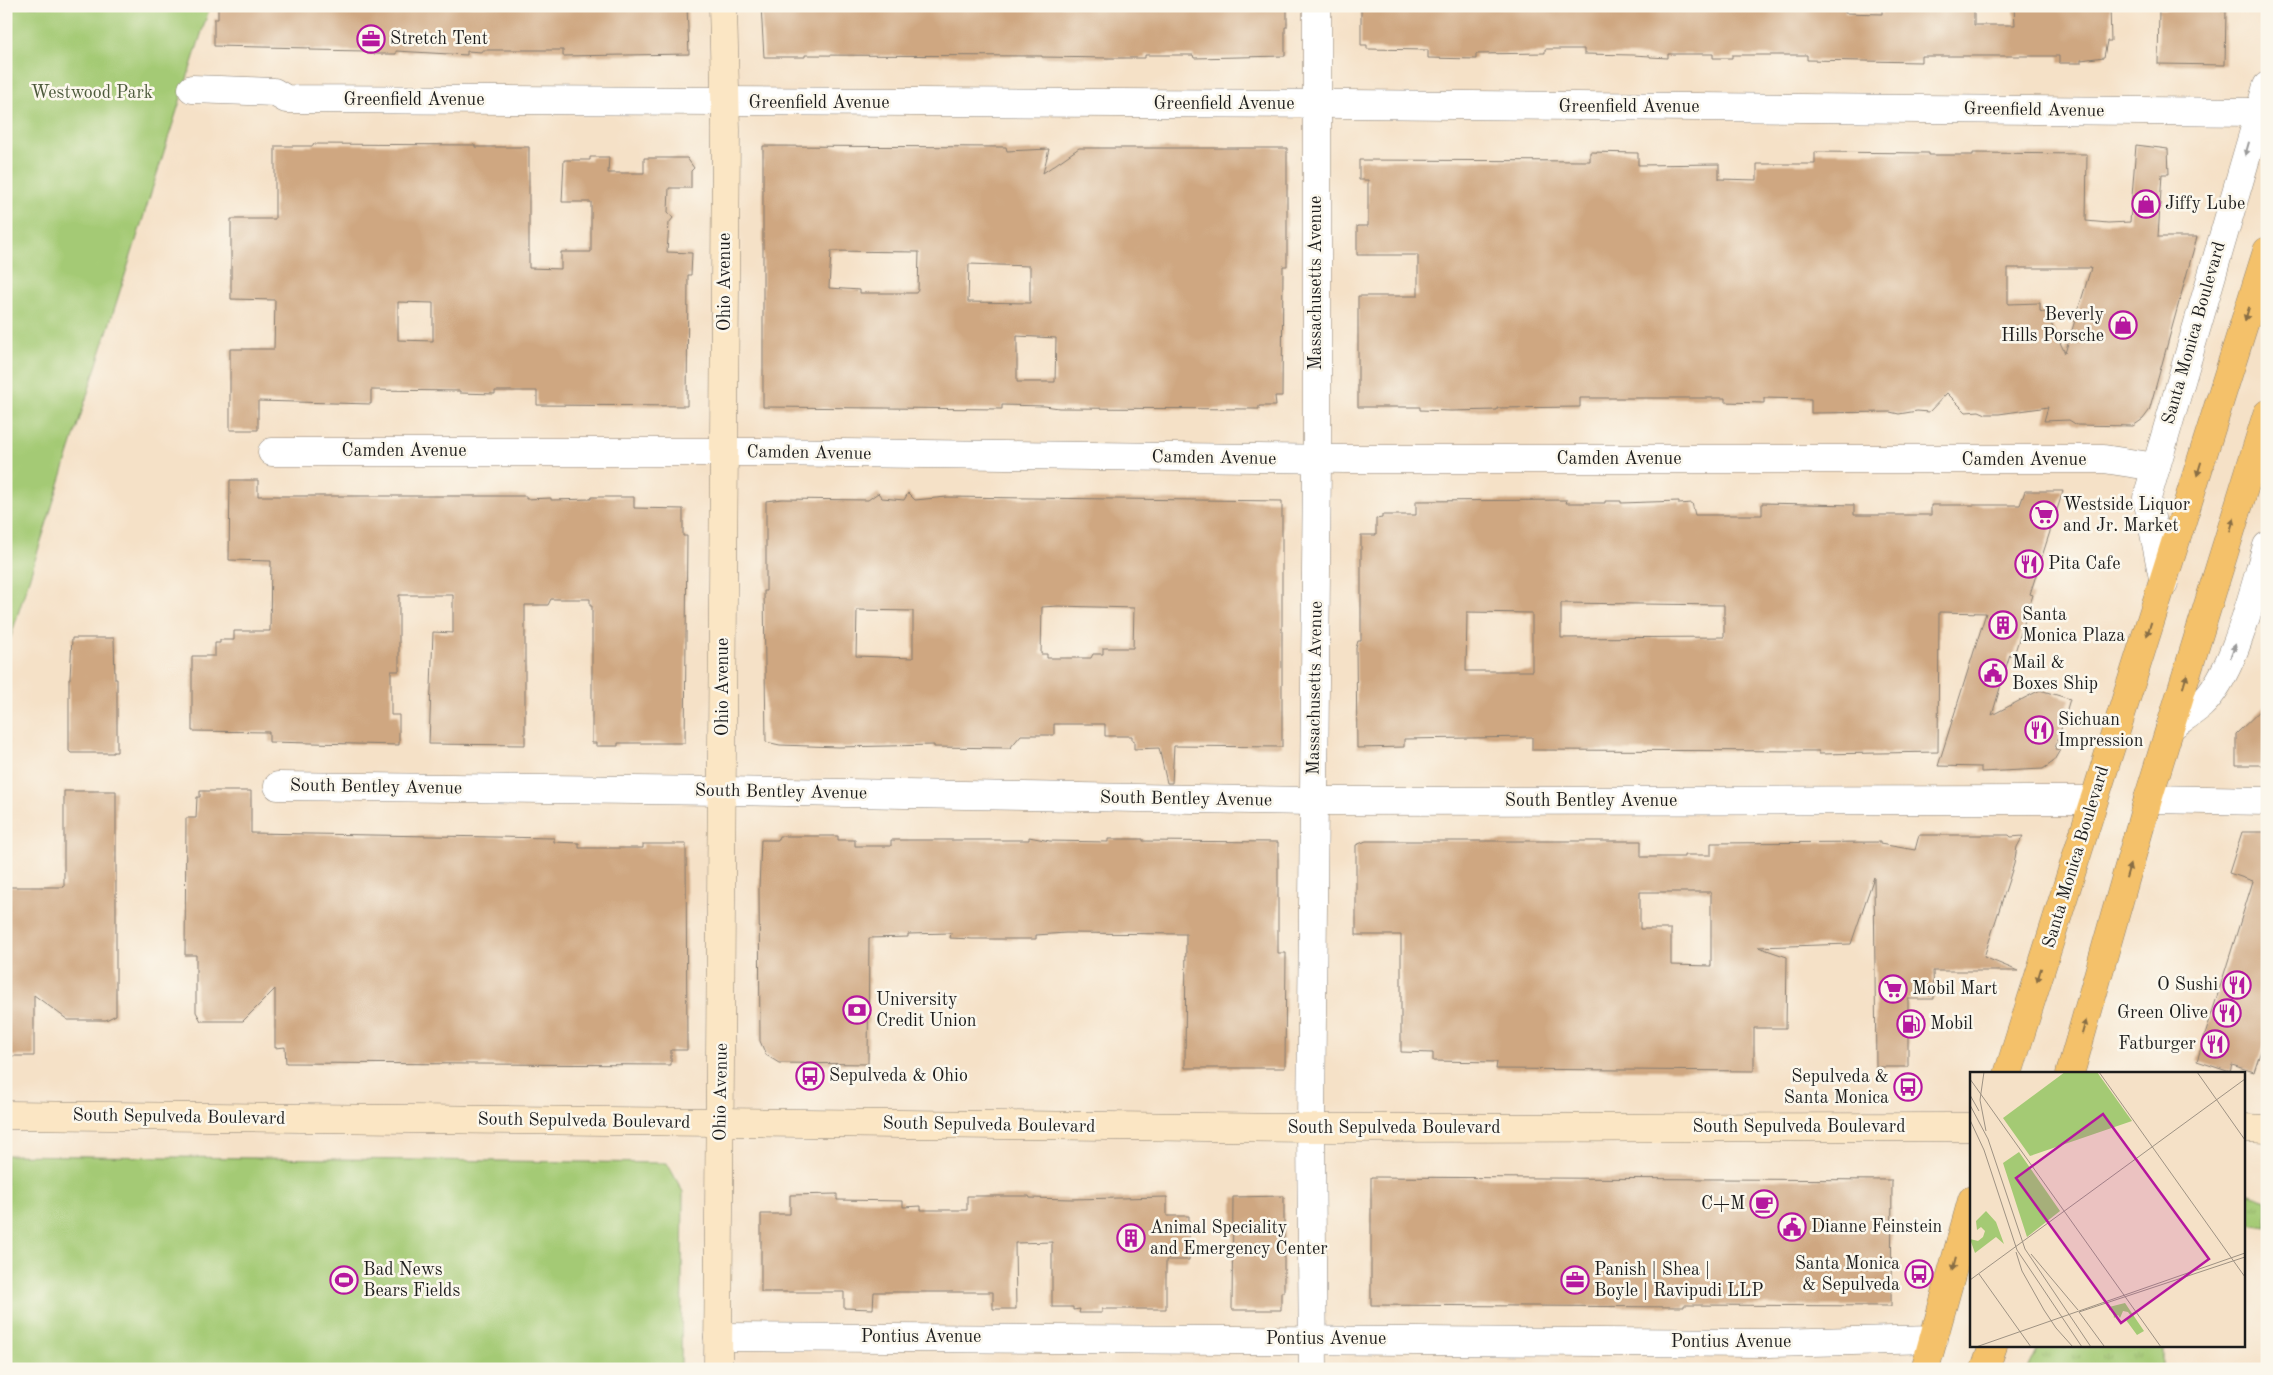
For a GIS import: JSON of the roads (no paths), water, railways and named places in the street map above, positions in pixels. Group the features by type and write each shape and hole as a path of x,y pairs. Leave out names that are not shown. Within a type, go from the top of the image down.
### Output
{"main road":[{"name":"Ohio Avenue","path":"718,1369 726,102 722,6"},
{"name":"Santa Monica Boulevard","path":"2009,1072 2093,800 2164,583 2267,250"},
{"path":"2071,1072 2148,799 2267,414"},
{"name":"South Sepulveda Boulevard","path":"6,1115 486,1118 720,1123 1311,1128 1970,1127"},
{"path":"2246,1128 2267,1128"},
{"path":"1925,1369 1970,1207"},
{"path":"1986,1369 1992,1348"}],"street":[{"name":"Massachusetts Avenue","path":"1313,1369 1311,1128 1317,459 1317,6"},
{"name":"Santa Monica Boulevard","path":"2164,583 2147,498 2267,86"},
{"name":"Greenfield Avenue","path":"192,89 274,92 286,99 1316,104 2258,112"},
{"name":"Camden Avenue","path":"272,452 724,452 1317,459 2104,459 2156,467"},
{"path":"2170,727 2202,704 2220,681 2233,653 2267,546"},
{"name":"South Bentley Avenue","path":"278,786 723,791 1314,802 2093,800"},
{"path":"2148,799 2267,800"},
{"name":"Pontius Avenue","path":"718,1337 1769,1343 1934,1339"}],"place":[{"name":"Stretch Tent","path":"371,39"},
{"name":"Jiffy Lube","path":"2146,204"},
{"name":"Beverly Hills Porsche","path":"2123,325"},
{"name":"Westside Liquor and Jr. Market","path":"2044,515"},
{"name":"Pita Cafe","path":"2029,564"},
{"name":"Santa Monica Plaza","path":"2003,625"},
{"name":"Mail & Boxes Ship","path":"1993,673"},
{"name":"Sichuan Impression","path":"2039,730"},
{"name":"O Sushi","path":"2237,985"},
{"name":"Mobil Mart","path":"1893,989"},
{"name":"University Credit Union","path":"857,1010"},
{"name":"Green Olive","path":"2227,1013"},
{"name":"Mobil","path":"1911,1024"},
{"name":"Fatburger","path":"2215,1044"},
{"name":"Sepulveda & Ohio","path":"810,1076"},
{"name":"Sepulveda & Santa Monica","path":"1908,1087"},
{"name":"C+M","path":"1764,1204"},
{"name":"Dianne Feinstein","path":"1792,1227"},
{"name":"Animal Speciality and Emergency Center","path":"1131,1238"},
{"name":"Santa Monica & Sepulveda","path":"1919,1274"},
{"name":"Bad News Bears Fields","path":"344,1280"},
{"name":"Panish | Shea | Boyle | Ravipudi LLP","path":"1575,1280"}],"park label":[{"name":"Westwood Park","path":"92,93"}]}
